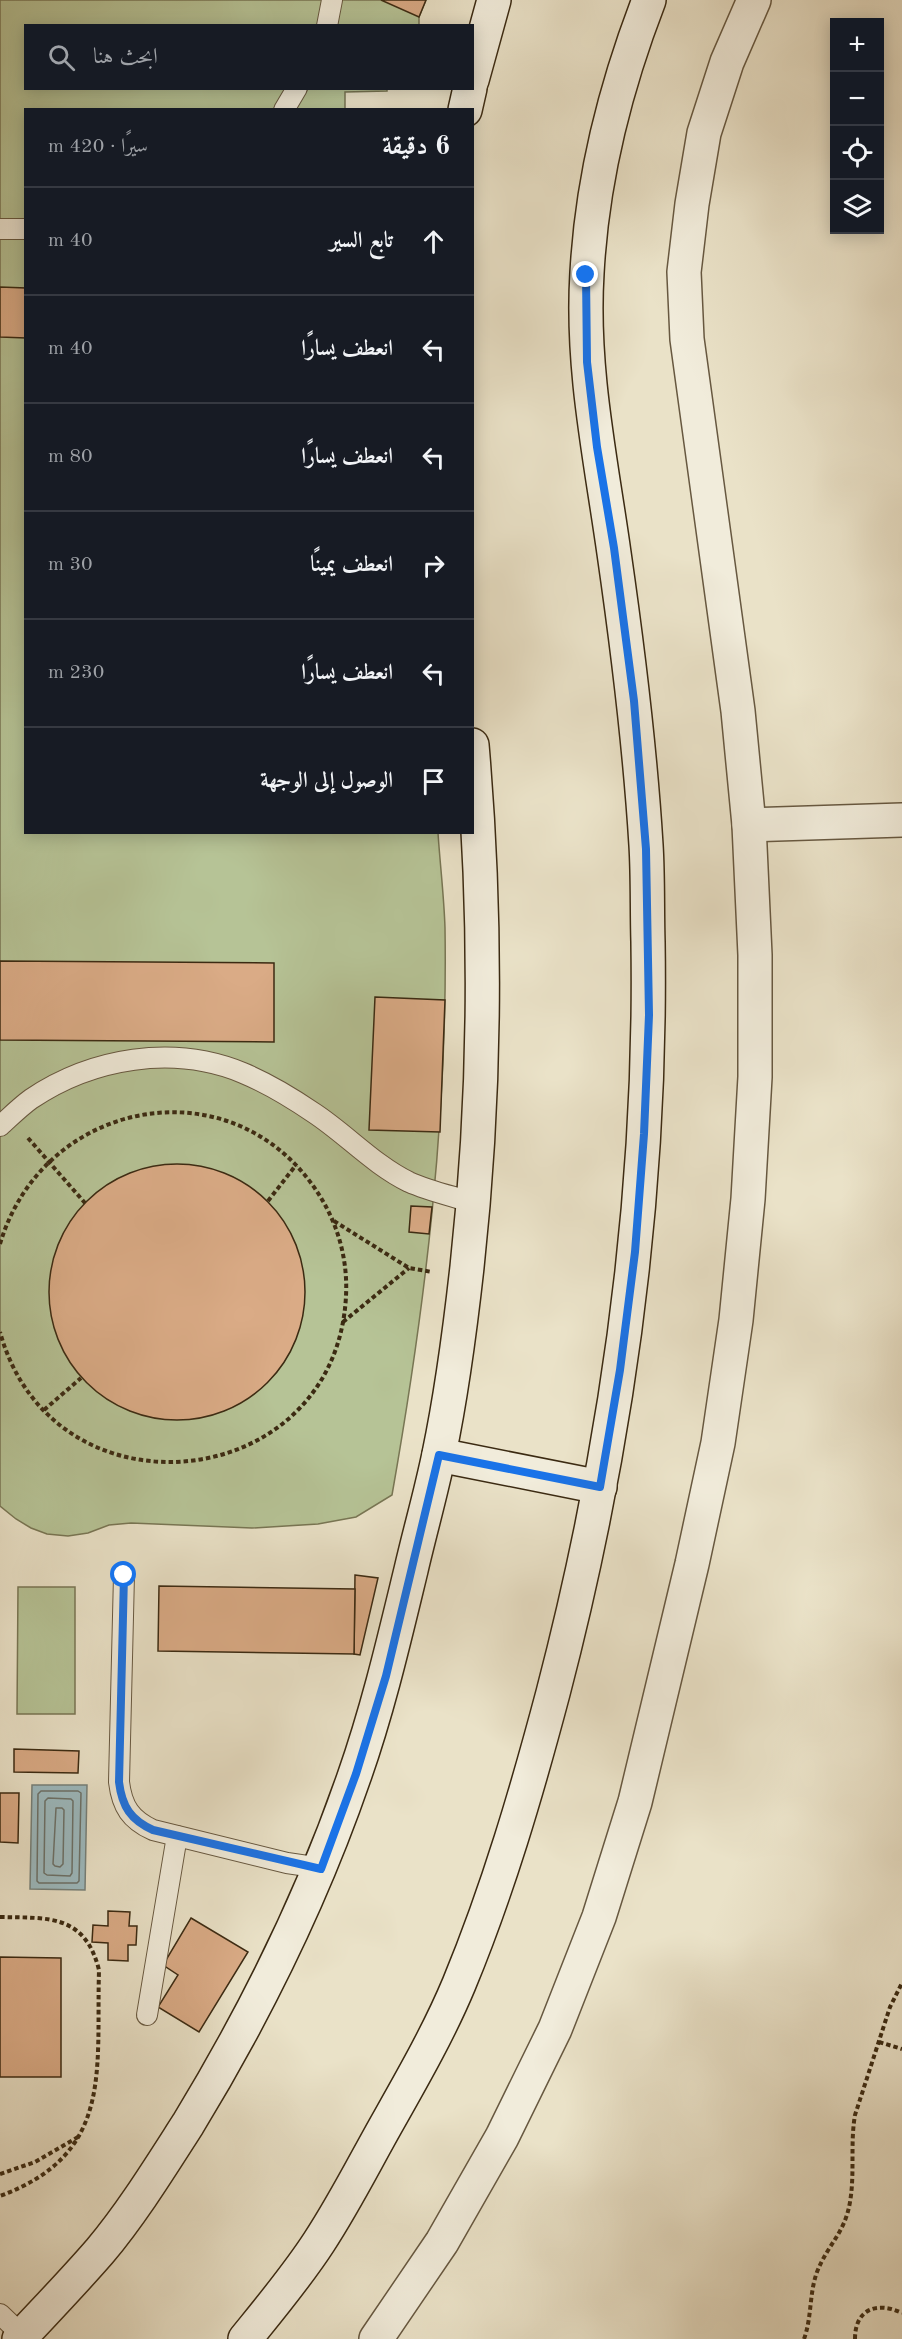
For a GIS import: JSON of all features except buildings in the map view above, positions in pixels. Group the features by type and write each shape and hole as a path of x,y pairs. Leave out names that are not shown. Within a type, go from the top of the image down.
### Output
{"street":[{"path":"474,73 494,0"},
{"path":"245,2339 320,2241 416,2073 458,1988 492,1896 535,1762 571,1625 600,1487 620,1370 635,1252 644,1134 649,1015 646,849 636,724 614,548 597,447 587,362 586,275 595,189 614,105 649,0"},
{"path":"376,2339 442,2242 502,2137 555,2029 599,1917 635,1802 718,1443 736,1320 748,1198 755,1077 755,955 749,825 738,711 687,339 684,272 692,204 705,134 727,62 754,0"},
{"path":"14,2329 102,2248 166,2159 228,2056 274,1969 321,1869 356,1774 386,1676 439,1455 457,1356 474,1203 482,1066 483,933 474,779"},
{"path":"749,825 902,820"},
{"path":"439,1455 600,1487"}],"lane":[{"path":"327,24 332,0"},
{"path":"285,108 296,90"},
{"path":"0,229 24,229"},
{"path":"5,1122 29,1100 68,1077 110,1063 154,1057 199,1060 242,1072 282,1093 342,1132 389,1171 410,1183 474,1203"},
{"path":"124,1575 119,1782 121,1798 128,1812 139,1824 153,1830 321,1869"},
{"path":"147,2015 177,1836"}],"path":[{"path":"0,1244 6,1223 31,1180 48,1161 70,1144 93,1130 119,1120 146,1114 173,1112 200,1115 227,1122 275,1147 296,1165 323,1200 341,1245 346,1270 343,1322 336,1348 325,1373 309,1395 291,1416 270,1433 246,1447 193,1462 139,1461 112,1454 87,1443 64,1428 27,1391 14,1370 0,1332"},
{"path":"5,1122 48,1161 85,1203"},
{"path":"268,1202 296,1165"},
{"path":"332,1220 409,1268 343,1322"},
{"path":"44,1410 81,1378"},
{"path":"0,1917 47,1918 63,1922 77,1930 88,1942 99,1970 95,2093 80,2136 66,2156 49,2172 26,2186 0,2196"},
{"path":"804,2339 809,2323 817,2272 827,2251 847,2220 851,2198 852,2131 855,2115 890,2007 902,1983"},
{"path":"879,2042 902,2049"},
{"path":"0,2174 35,2162 80,2136"},
{"path":"855,2339 855,2326 866,2311 884,2306 902,2313"}],"green space":[{"path":"0,0 426,0 419,17 419,24 24,24 24,90 387,91 345,92 345,108 24,108 24,834 438,834 444,904 445,999 443,1070 432,1213 415,1354 392,1495 356,1517 318,1524 252,1528 131,1523 109,1525 88,1533 68,1536 47,1534 31,1528 0,1506"},
{"path":"18,1587 75,1587 75,1714 17,1714"}],"water":[{"path":"32,1785 87,1785 85,1890 30,1889"}],"route":[{"path":"124,1575 119,1782 121,1798 128,1812 139,1824 153,1830 287,1863 321,1869 356,1774 386,1676 439,1455 600,1487 620,1370 635,1252 644,1134 649,1015 646,849 634,701 587,362 586,275"}]}
